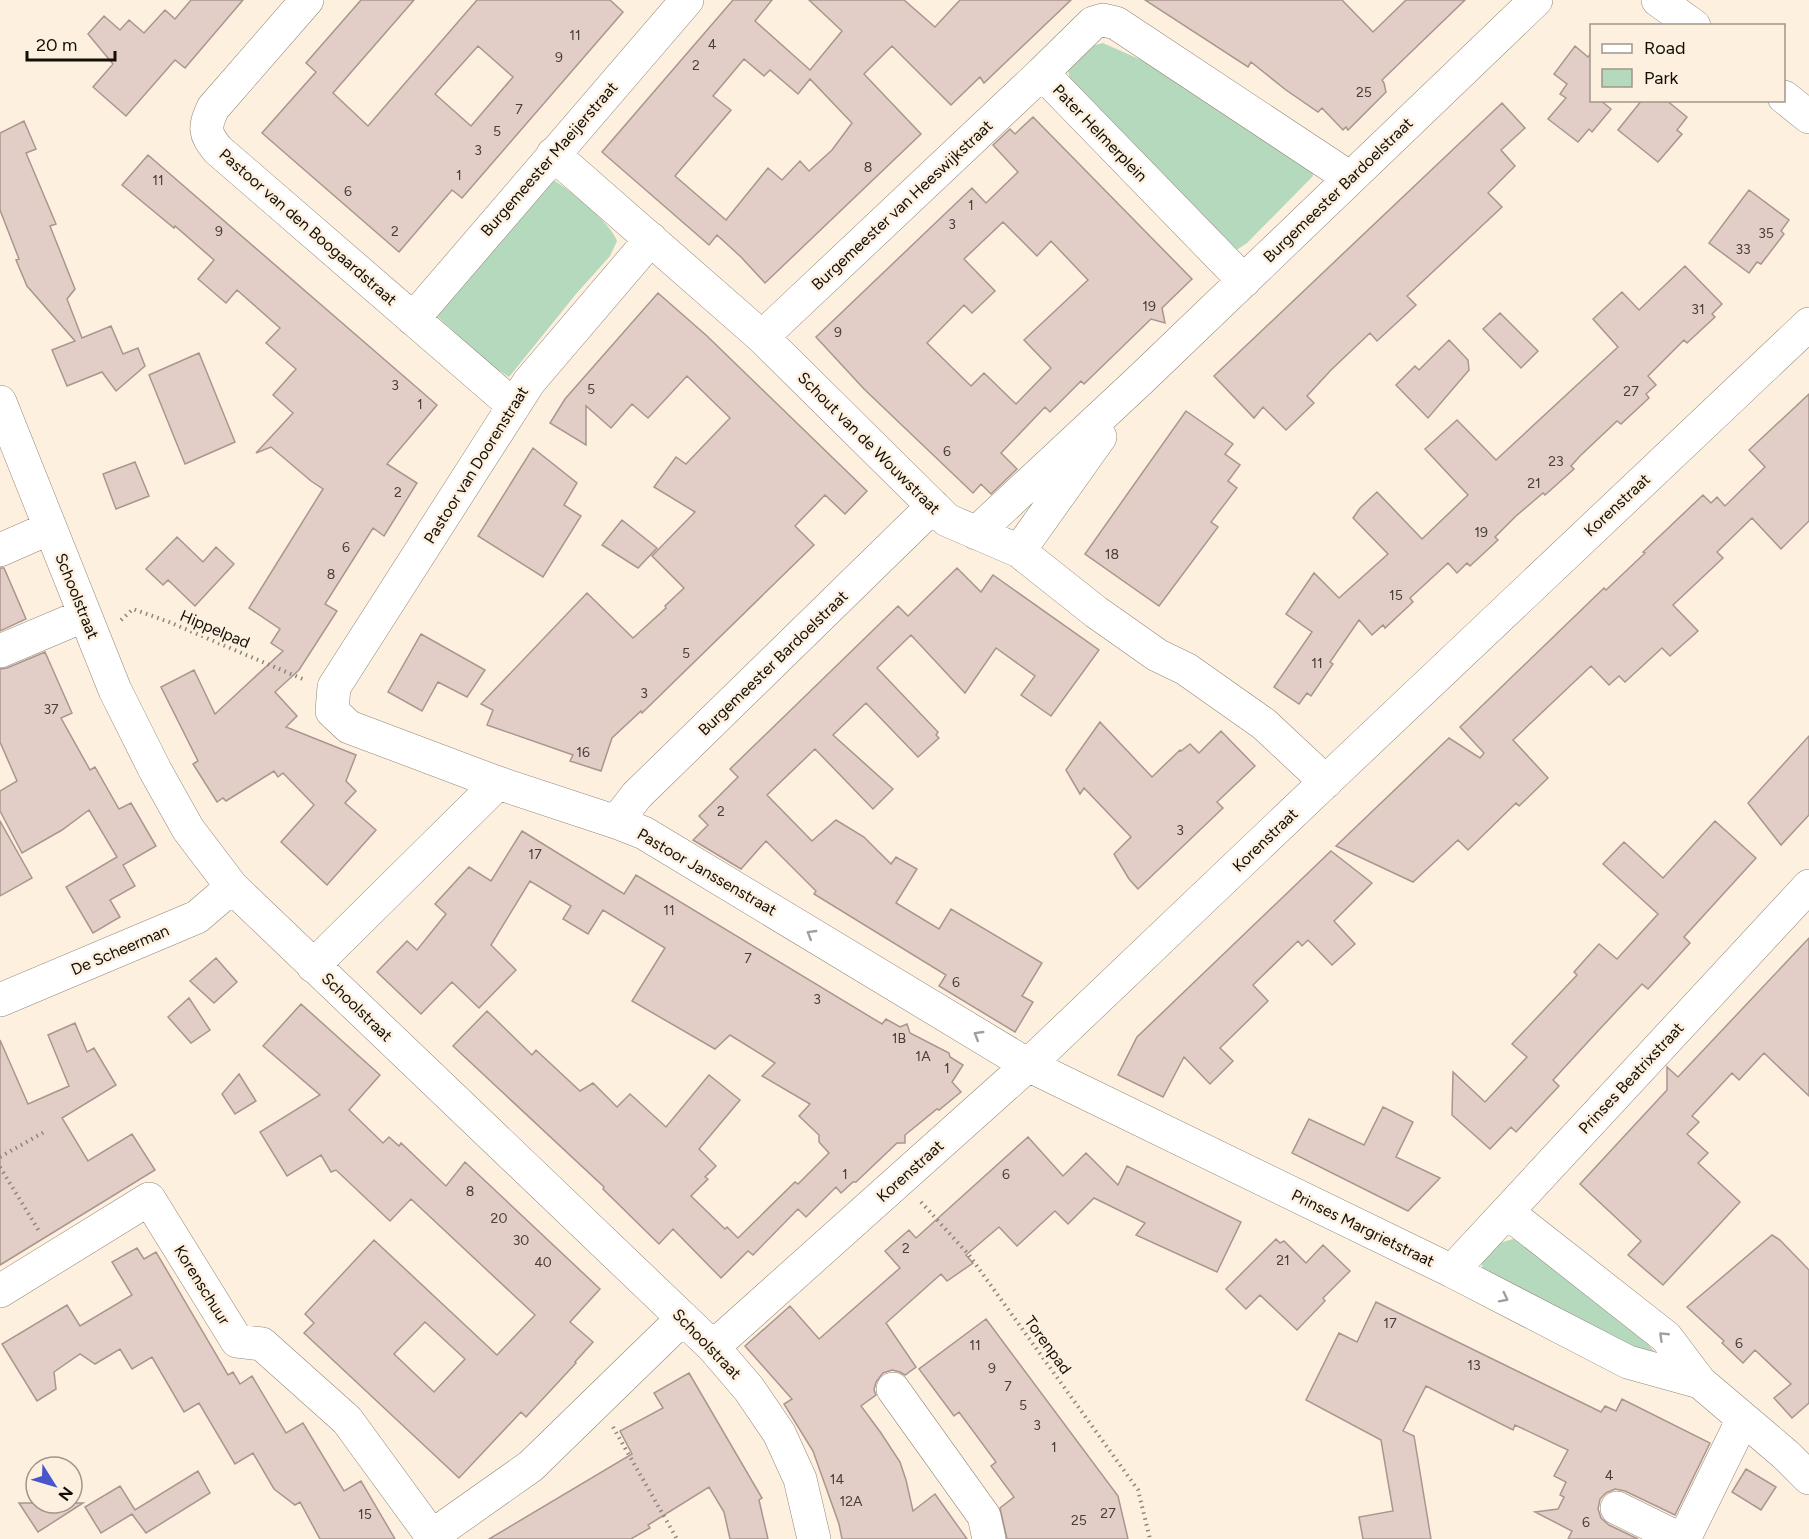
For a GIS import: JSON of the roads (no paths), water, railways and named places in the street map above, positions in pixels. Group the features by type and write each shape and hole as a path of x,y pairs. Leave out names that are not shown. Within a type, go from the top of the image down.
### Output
{"street":[{"name":"Pastoor van den Boogaardstraat","path":"307,0 213,108 207,122 208,138 218,150 514,406"},
{"name":"Burgemeester Maeijerstraat","path":"413,319 687,0"},
{"name":"Burgemeester Bardoelstraat","path":"976,533 1140,381 1536,0"},
{"path":"1658,0 1691,24"},
{"name":"Pater Helmerplein","path":"1244,281 1042,73 1093,23 1103,20 1116,23 1350,178"},
{"name":"Burgemeester van Heeswijkstraat","path":"762,337 1042,73"},
{"path":"1785,98 1809,117"},
{"name":"Schout van de Wouwstraat","path":"553,154 762,337 947,520 1019,551 1156,656 1186,669 1264,724 1326,782"},
{"name":"Pastoor van Doorenstraat","path":"333,699 529,382 651,239"},
{"name":"Korenstraat","path":"714,1347 1028,1065 1809,324"},
{"name":"Burgemeester Bardoelstraat","path":"1019,551 1140,381"},
{"name":"Schoolstraat","path":"0,402 115,690 155,770 183,819 232,887 714,1347 749,1389 779,1432 800,1479 814,1539"},
{"name":"Burgemeester Bardoelstraat","path":"616,822 637,795 933,506"},
{"path":"0,550 50,528"},
{"path":"0,651 90,629"},
{"name":"Pastoor Janssenstraat","path":"333,699 349,727 498,783 616,822 654,840 1028,1065"},
{"path":"313,966 498,783"},
{"name":"Prinses Beatrixstraat","path":"1452,1271 1809,886"},
{"name":"De Scheerman","path":"0,1000 197,917 232,887"},
{"name":"Prinses Margrietstraat","path":"1028,1065 1452,1271 1628,1362 1700,1382"},
{"name":"Korenschuur","path":"0,1291 149,1199 237,1341 262,1344 346,1420 433,1537 531,1466 683,1318"},
{"name":"Prinses Margrietstraat","path":"1507,1212 1666,1337 1700,1382 1786,1455 1809,1478"},
{"path":"893,1389 984,1516 990,1539"},
{"path":"1617,1508 1682,1539 1743,1419"}]}
